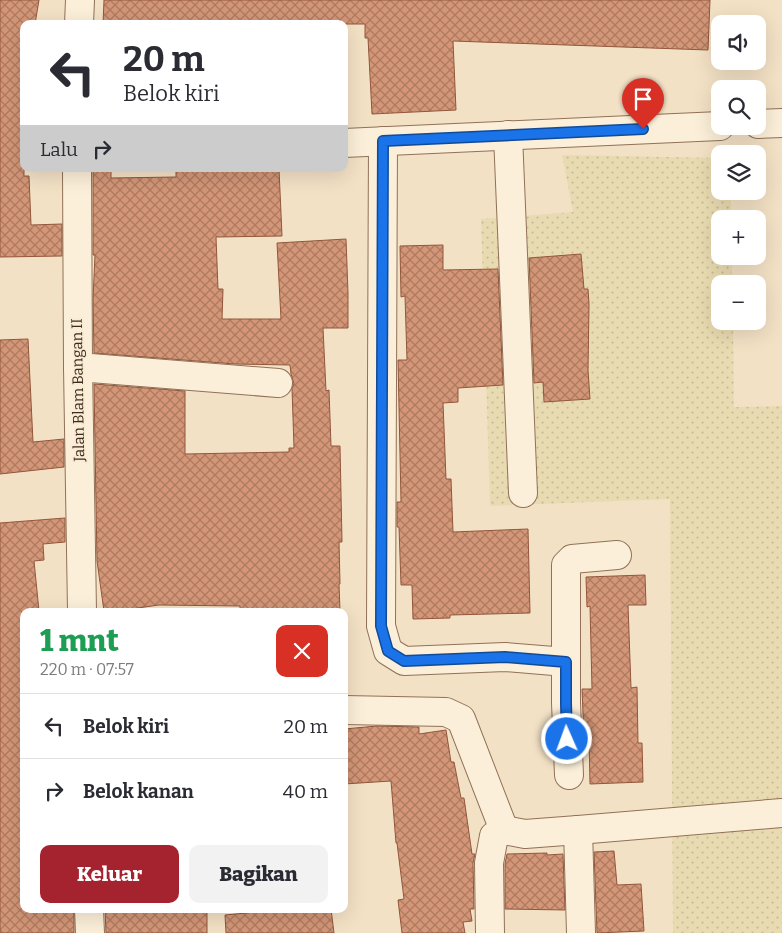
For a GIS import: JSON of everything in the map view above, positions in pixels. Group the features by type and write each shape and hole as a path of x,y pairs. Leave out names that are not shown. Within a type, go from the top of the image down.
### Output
{"street":[{"path":"79,20 80,0"},
{"path":"766,124 782,123"},
{"path":"348,143 711,126"},
{"path":"508,135 523,493"},
{"path":"383,141 381,626 388,651 404,661 505,657 566,662"},
{"name":"Jalan Blam Bangan II","path":"77,172 82,608"},
{"path":"78,367 278,383"},
{"path":"569,775 566,703 566,565 572,558 617,555"},
{"path":"348,710 446,712 461,719 504,830"},
{"path":"490,933 490,863 494,836 504,830 525,834 782,813"},
{"path":"578,830 581,933"},
{"path":"89,913 90,933"}],"shaded area":[{"path":"562,155 711,158 711,200 731,200 731,210 711,210 711,265 732,265 732,275 711,275 711,330 733,330 734,407 782,406 782,933 673,933 670,499 490,506 481,219 573,212"}],"building":[{"path":"0,0 39,0 36,20 20,20 20,172 24,172 24,176 29,176 31,225 62,224 62,256 0,257"},
{"path":"104,0 710,0 708,50 453,41 456,110 372,114 368,38 365,38 365,24 348,24 348,20 103,20"},
{"path":"93,172 111,172 111,178 176,177 176,172 279,172 282,236 216,237 218,289 223,289 222,319 281,319 277,243 346,239 348,328 323,328 326,391 329,390 331,446 340,446 342,542 339,542 340,608 240,608 240,606 159,605 138,608 104,608 97,561 94,384 185,391 185,454 289,452 289,448 294,448 292,388 294,384 290,365 235,364 94,353 93,299 95,255 93,255"},
{"path":"443,245 443,270 498,269 503,385 458,388 458,402 443,403 446,479 451,479 453,532 528,529 530,613 450,615 450,618 413,619 412,585 401,585 399,527 397,527 397,502 401,502 398,360 407,360 405,296 401,297 400,246"},
{"path":"581,254 584,289 588,289 589,304 588,370 590,399 544,402 543,382 534,383 529,258"},
{"path":"28,339 33,442 64,439 64,467 0,474 0,340"},
{"path":"65,518 65,542 43,544 44,560 34,561 39,608 20,608 20,913 74,913 74,933 0,933 0,523"},
{"path":"645,575 646,605 628,605 631,688 637,687 638,743 642,743 643,782 590,784 589,737 584,737 582,689 592,689 590,606 587,607 586,577"},
{"path":"377,726 419,727 419,734 446,730 451,762 454,762 461,798 464,798 472,854 475,854 473,863 474,909 470,909 472,921 463,922 465,933 402,933 398,900 404,899 396,843 391,781 348,784 348,729"},
{"path":"614,851 617,885 641,884 644,931 597,933 594,852"},
{"path":"547,853 547,855 563,854 565,910 505,909 505,864 507,854"},
{"path":"105,913 207,913 207,933 106,933"},
{"path":"246,913 332,913 334,933 226,933 225,915"}],"route":[{"path":"567,739 566,662 505,657 404,661 388,651 381,626 383,141 643,129"}]}
